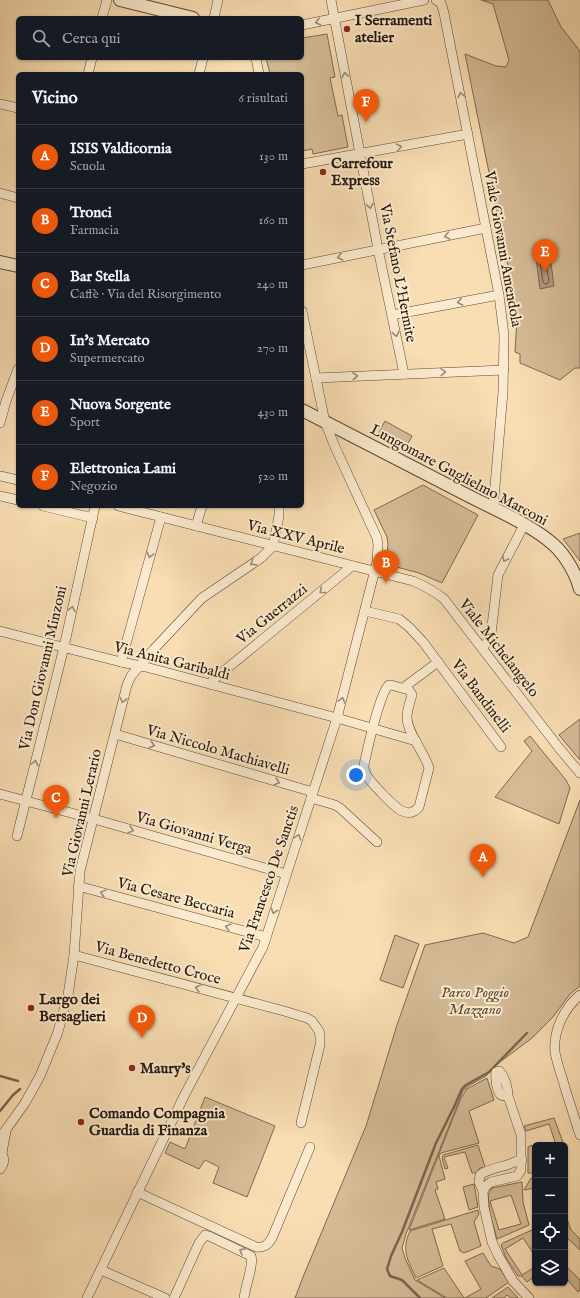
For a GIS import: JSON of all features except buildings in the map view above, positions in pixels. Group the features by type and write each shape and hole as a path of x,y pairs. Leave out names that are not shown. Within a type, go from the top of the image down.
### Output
{"street":[{"path":"103,16 107,0"},
{"path":"120,0 185,16"},
{"path":"214,16 218,0"},
{"name":"Via Stefano L'Hermite","path":"331,0 378,249 404,374"},
{"path":"304,26 424,0"},
{"name":"Viale Giovanni Amendola","path":"436,0 441,3 444,13 499,295 504,341 504,370 493,509"},
{"path":"88,72 92,60"},
{"path":"200,72 202,60"},
{"path":"256,60 258,72"},
{"path":"0,104 16,108"},
{"path":"304,164 468,134"},
{"path":"0,193 16,197"},
{"path":"304,265 486,228"},
{"path":"0,262 16,266"},
{"path":"392,316 499,295"},
{"name":"Via Francesco De Sanctis","path":"87,1298 180,1102 260,954 337,718 374,571 378,550 377,538 325,422 304,321"},
{"path":"316,378 504,370"},
{"path":"0,423 16,374"},
{"name":"Lungomare Guglielmo Marconi","path":"304,411 541,535 555,546 565,558 580,589"},
{"path":"335,447 336,437 340,429"},
{"path":"0,476 16,480"},
{"path":"0,496 16,500"},
{"path":"51,508 93,518"},
{"name":"Via Don Giovanni Minzoni","path":"17,836 64,647 95,508"},
{"name":"Via XXV Aprile","path":"126,508 374,571"},
{"path":"196,526 201,508"},
{"path":"273,546 279,516 279,508"},
{"path":"121,662 161,517"},
{"path":"482,648 489,640 491,634 498,575 524,525"},
{"name":"Via Giovanni Lerario","path":"0,1169 4,1162 1,1152 3,1135 25,1103 40,1076 58,1032 68,995 74,955 78,886 83,856 94,820 127,685 131,676 139,666 202,598 261,558 273,546"},
{"name":"Via Guerrazzi","path":"212,685 214,680 352,566"},
{"name":"Viale Michelangelo","path":"374,571 413,581 425,586 444,599 580,773"},
{"name":"Via Bandinelli","path":"365,611 399,619 403,622 423,642 501,747"},
{"name":"Via Anita Garibaldi","path":"0,631 337,718 416,741"},
{"name":"Via Bandinelli","path":"405,688 438,662"},
{"path":"391,685 405,688 409,690 412,695 407,718 416,741 428,762 429,768 419,807 414,812 407,812 397,809 365,773 364,765 386,687 391,685"},
{"name":"Via Niccolo Machiavelli","path":"115,734 312,795 335,804 377,842"},
{"name":"Via Giovanni Verga","path":"0,794 286,874"},
{"name":"Via Cesare Beccaria","path":"78,886 266,937"},
{"name":"Via Benedetto Croce","path":"74,955 307,1018 316,1025 319,1030 320,1045 301,1122"},
{"path":"580,995 569,1006 564,1014 555,1043 555,1052 558,1064 580,1135"},
{"path":"482,1190 491,1182 517,1176 522,1170 521,1135 508,1096"},
{"path":"137,1192 256,1247 264,1246 269,1244 272,1238 310,1147"},
{"path":"522,1160 492,1169 480,1175 479,1182 482,1190 487,1225 493,1244 510,1276 529,1298"},
{"path":"174,1298 200,1240 205,1236 209,1236 250,1256 252,1260 245,1287 244,1298"},
{"path":"100,1270 165,1298"}],"green space":[{"path":"481,0 548,0 561,27 580,51 580,368 575,368 560,380 520,363 520,354 515,352 517,317 516,306 465,54 496,66 506,67 509,60 493,4"},
{"path":"327,34 335,77 330,78 338,116 342,115 348,147 313,154 312,149 304,151 304,72 270,72 266,60 304,60 304,38"},
{"path":"385,421 412,436 404,451 377,436"},
{"path":"423,485 478,515 442,583 419,573 393,566 388,562 387,537 374,510"},
{"path":"580,533 580,561 563,539"},
{"path":"580,719 580,760 559,735"},
{"path":"530,736 566,780 570,788 559,824 495,797 532,751 524,741"},
{"name":"Parco Poggio Mazzano","path":"580,800 580,986 570,994 553,1017 532,1038 500,1062 486,1076 470,1085 463,1091 406,1234 402,1248 415,1280 445,1298 295,1298 366,1126 397,1025 425,945 483,933 514,943 528,937"},
{"path":"395,935 419,944 403,988 380,980"},
{"path":"487,1078 494,1100 469,1111 479,1143 441,1153 439,1156 445,1179 436,1182 438,1189 435,1190 445,1219 409,1230 461,1098 467,1089"},
{"path":"205,1097 275,1126 247,1197 213,1183 219,1167 205,1160 199,1169 165,1153 170,1142 185,1149"},
{"path":"554,1118 563,1142 555,1142 549,1124 526,1131 524,1126"},
{"path":"478,1145 485,1167 480,1168 477,1173 472,1173 465,1152 444,1157 448,1168 445,1169 442,1158 443,1155"},
{"path":"532,1145 532,1173 528,1173 528,1147"},
{"path":"531,1178 532,1178 532,1189 524,1190"},
{"path":"522,1182 523,1202 529,1225 497,1239 490,1214 488,1195 492,1188","holes":["511,1195 521,1224 499,1230 490,1201"]},
{"path":"474,1184 478,1207 469,1210 463,1187"},
{"path":"478,1210 479,1214 474,1222 481,1246 464,1253 460,1251 451,1224 432,1229 443,1266 416,1278 408,1261 406,1250 407,1238 410,1231"},
{"path":"568,1222 571,1230 580,1239 580,1250 568,1239"},
{"path":"532,1230 532,1252 523,1238 505,1249 522,1275 532,1269 532,1278 527,1282 522,1276 518,1276 506,1258 501,1245"},
{"path":"483,1253 491,1266 500,1269 509,1282 486,1298 465,1298 481,1289 465,1261"},
{"path":"444,1268 464,1298 447,1298 417,1280"},
{"path":"568,1268 580,1280 580,1290 578,1292 568,1280"},
{"path":"508,1287 518,1298 511,1298 507,1295 504,1298 492,1298"}],"water":[{"path":"550,256 554,286 540,289 536,258"}],"waterway":[{"path":"420,1298 402,1280 390,1276 387,1269 436,1143 462,1089 466,1085 489,1072 527,1033"},
{"path":"0,1076 18,1081"},
{"path":"0,1111 20,1089"}],"place":[{"name":"I Serramenti atelier","path":"347,29"},
{"name":"Elettronica Lami","path":"366,122"},
{"name":"Carrefour Express","path":"323,172"},
{"name":"Nuova Sorgente","path":"545,272"},
{"name":"Tronci","path":"386,583"},
{"name":"Bar Stella","path":"56,818"},
{"name":"ISIS Valdicornia","path":"483,877"},
{"name":"Largo dei Bersaglieri","path":"31,1008"},
{"name":"In's Mercato","path":"142,1038"},
{"name":"Maury's","path":"132,1068"},
{"name":"Comando Compagnia Guardia di Finanza","path":"81,1122"}]}
